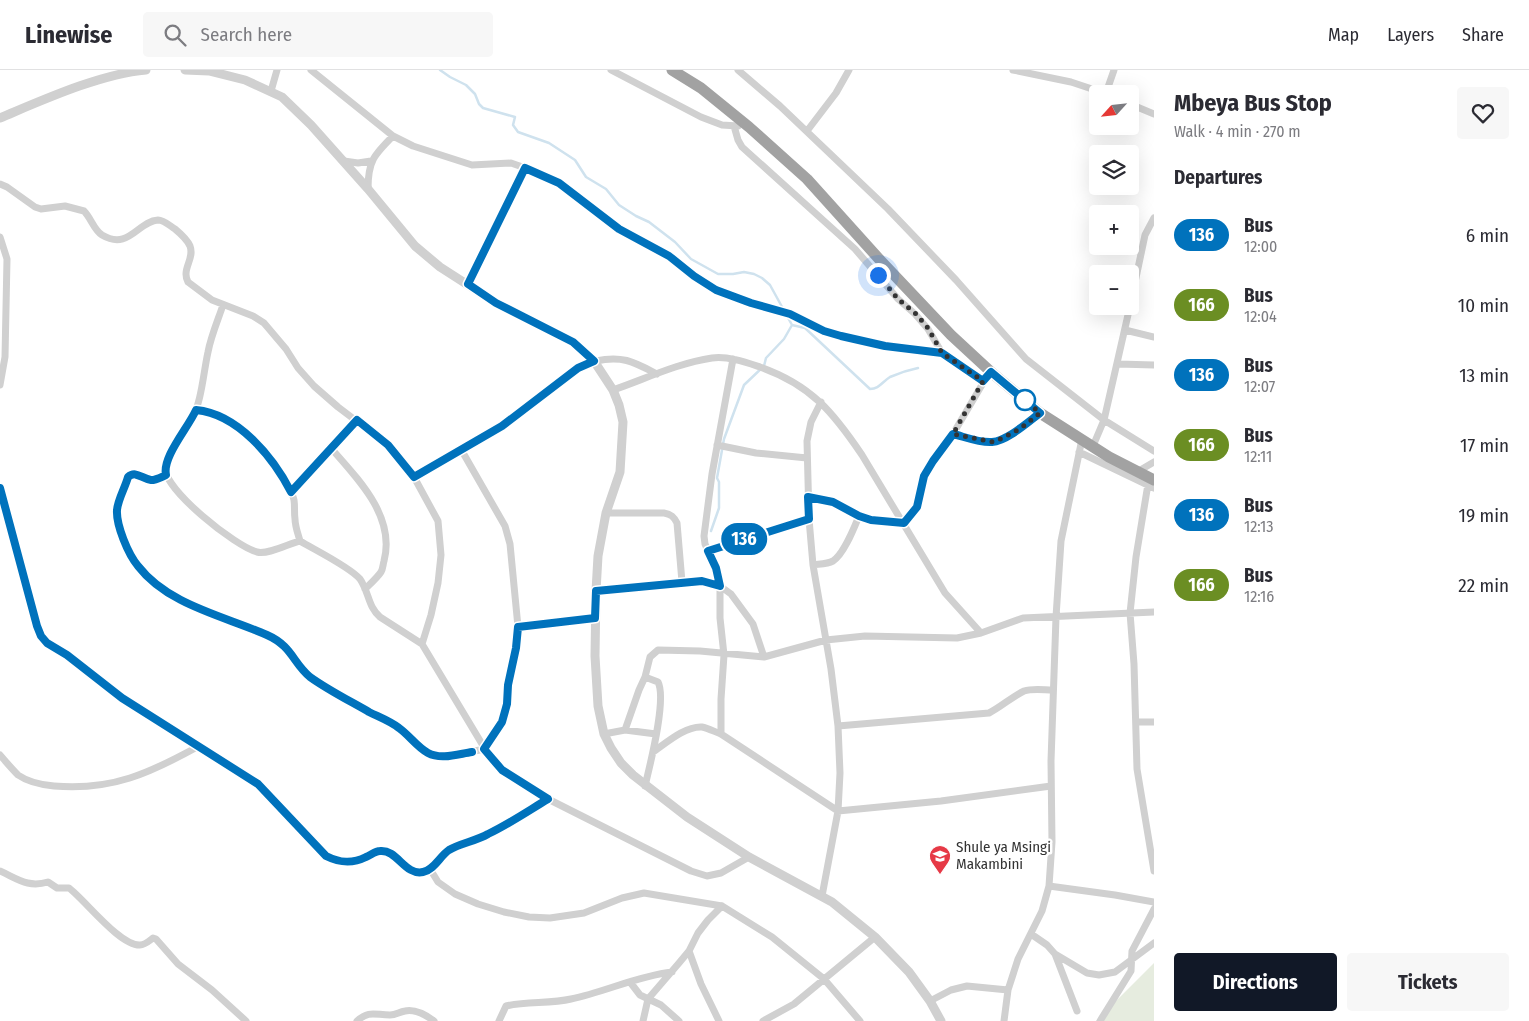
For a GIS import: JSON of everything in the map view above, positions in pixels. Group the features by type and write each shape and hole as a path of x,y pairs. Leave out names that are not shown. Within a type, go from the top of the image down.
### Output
{"highway":[{"path":"672,70 701,88 749,127 807,179 987,376 1040,413 1137,472 1151,483"}],"street":[{"path":"0,118 37,102 107,77 144,70"},
{"path":"186,70 208,71 236,78 282,97 344,161 415,246 440,267 496,303 573,342 594,361 613,390 623,422 620,472 606,514 598,556 595,656 598,706 604,734 621,763 645,786 687,817 749,857 822,896 875,937 909,972 930,1001 941,1021"},
{"path":"271,91 277,70"},
{"path":"311,70 393,136 413,146 472,165 511,163 559,183 619,229 669,256 694,276 716,290 790,314 824,331 853,340 942,353 987,376 953,434 928,468 920,487 920,500 917,507 904,523"},
{"path":"611,70 702,117 722,125 749,127"},
{"path":"738,70 806,130 888,209 956,280 1026,359 1104,420 1154,451"},
{"path":"806,130 836,93 849,70"},
{"path":"1012,70 1030,71 1089,89"},
{"path":"1110,85 1114,70"},
{"path":"1139,108 1154,114"},
{"path":"734,126 742,147 856,248 898,299 916,314 928,328 942,353"},
{"path":"368,189 368,174 371,162 393,136"},
{"path":"344,161 371,162"},
{"path":"468,284 525,168"},
{"path":"0,184 41,210 64,206 84,211 100,234 109,238 128,238 157,220 163,222 182,235 190,247 192,257 185,272 188,282 212,300 234,307 264,323 275,334 298,368 314,386 388,445 414,477 438,521 441,555 438,583 422,644"},
{"path":"1139,265 1145,235 1154,218"},
{"path":"0,237 7,259 5,357 0,385"},
{"path":"0,262 7,259"},
{"path":"223,305 208,350 196,410 190,424 169,456 165,468 166,475 172,484 195,509 235,542 258,553 269,552 287,544 300,541 359,578 374,612 422,644 484,749 502,770 548,799 691,871 707,876 721,873 749,857"},
{"path":"1093,446 1104,420 1128,315"},
{"path":"1125,330 1154,337"},
{"path":"414,477 462,451 509,422 578,368 594,361 621,358 657,374"},
{"path":"613,390 686,364 713,358 733,359 753,364 794,381 821,402 848,434 945,593 981,633"},
{"path":"721,734 724,654 720,618 720,586 716,568 708,551 704,536 704,524 733,359"},
{"path":"1118,364 1154,365"},
{"path":"821,402 811,422 807,441 809,519 813,565 838,726 840,773 838,811 822,896"},
{"path":"196,410 208,411 219,415 250,438 266,453 291,492 294,500 295,521 300,541"},
{"path":"953,434 993,442 1021,428 1040,413"},
{"path":"291,492 330,447 357,420"},
{"path":"1004,1021 1008,990 1018,959 1042,911 1049,886 1052,842 1053,690 1061,541 1082,440"},
{"path":"718,446 756,453 807,458"},
{"path":"330,447 364,487 377,508 385,531 387,550 381,572 365,589"},
{"path":"166,475 152,480 135,474 128,477 117,509 124,541 137,565 151,581 181,599 268,635 290,650 308,675 399,728 427,752 436,756 448,756 484,749 502,722 507,704 508,685 516,648 518,627 510,544 505,526 462,451"},
{"path":"1080,452 1151,483 1136,557 1130,613 1137,769 1153,854 1154,871"},
{"path":"1137,472 1154,462"},
{"path":"0,488 37,626 41,636 47,643 67,655 122,698 246,775 267,792 326,856 337,862 348,862 359,860 378,851 386,851 394,855 411,870 422,872 430,869 449,850 487,835 548,799"},
{"path":"808,497 833,502 859,516 882,522 904,523"},
{"path":"606,514 664,513 675,518 682,582"},
{"path":"813,565 836,559 859,516"},
{"path":"708,551 809,519"},
{"path":"596,591 702,581 720,586 731,594 748,616 764,657"},
{"path":"626,730 650,657 658,650 700,651 764,657 826,640 865,636 957,638 981,633 1024,618 1154,612"},
{"path":"518,627 595,618"},
{"path":"645,677 658,682 660,686 660,709 645,786"},
{"path":"838,726 989,713 1000,708 1024,691 1037,689 1053,690"},
{"path":"1136,722 1154,722"},
{"path":"653,752 691,729 703,727 721,734 838,811 941,801 1051,786"},
{"path":"604,734 626,730 656,734"},
{"path":"0,755 19,776 33,782 46,785 78,787 96,786 134,778 166,765 199,746"},
{"path":"430,869 438,882 455,894 504,912 530,917 550,918 584,913 622,898 644,893 722,906 772,937 824,979 860,1021"},
{"path":"0,871 28,884 34,885 48,882 57,888 69,888 102,921 136,945 141,946 153,938 156,939 178,964 212,990 246,1021"},
{"path":"1049,886 1154,902"},
{"path":"643,1021 648,999 688,951 698,933 722,906"},
{"path":"1100,1021 1131,971 1132,951 1154,909"},
{"path":"1031,934 1047,945 1055,954 1087,973 1100,975 1115,972 1154,943"},
{"path":"763,1021 794,1004 875,937"},
{"path":"688,951 719,1021"},
{"path":"1055,954 1077,1011"},
{"path":"500,1021 506,1006 572,999 644,976 672,972"},
{"path":"630,982 640,995 661,1004 679,1021"},
{"path":"930,1001 951,990 967,986 1008,990"},
{"path":"357,1021 363,1015 371,1013 393,1015 405,1011 418,1012 434,1021"},
{"path":"397,1021 400,1013"}],"shaded area":[{"path":"1154,963 1154,1021 1096,1021"}],"waterway":[{"path":"440,70 466,85 475,94 483,108 515,117 513,125 518,132 549,143 575,160 586,177 606,189 619,205 649,222 675,242 691,259 718,274 744,272 762,278 770,285 792,325 805,328 870,389 878,387 890,377 918,368"},
{"path":"711,531 719,508 719,482 717,478 724,439 744,385 764,366 766,358 784,339 792,325"}],"bus line":[{"name":"136","path":"0,488 22,564 37,626 41,636 47,643 67,655 144,713 258,784 326,856 337,862 348,862 368,857 378,851 386,851 394,855 411,870 422,872 430,869 449,850 487,835 548,799 502,770 484,749 502,722 507,704 508,685 516,648 518,627 595,618 596,591 702,581 720,586 716,568 708,551 809,519 808,497 833,502 859,516 871,520 904,523 913,514 920,500 920,487 924,476 953,434 993,442 1021,428 1040,413 991,372 983,381 942,353 853,340 824,331 790,314 751,303 716,290 694,276 669,256 619,229 559,183 525,168 468,284 496,303 573,342 594,361 578,368 523,412 502,426 462,451 414,477 388,445 357,420 330,447 291,492 266,453 250,438 219,415 208,411 196,410 190,424 169,456 165,468 166,475 152,480 135,474 128,477 117,509 124,541 137,565 151,581 181,599 232,622 268,635 281,643 290,650 308,675 399,728 427,752 436,756 472,752"}],"place":[{"name":"Shule ya Msingi Makambini","path":"940,875"}],"route":[{"path":"878,275 898,299 916,314 928,328 942,353 983,381 953,434 993,442 1003,438 1021,428 1040,413 1025,400"}]}
